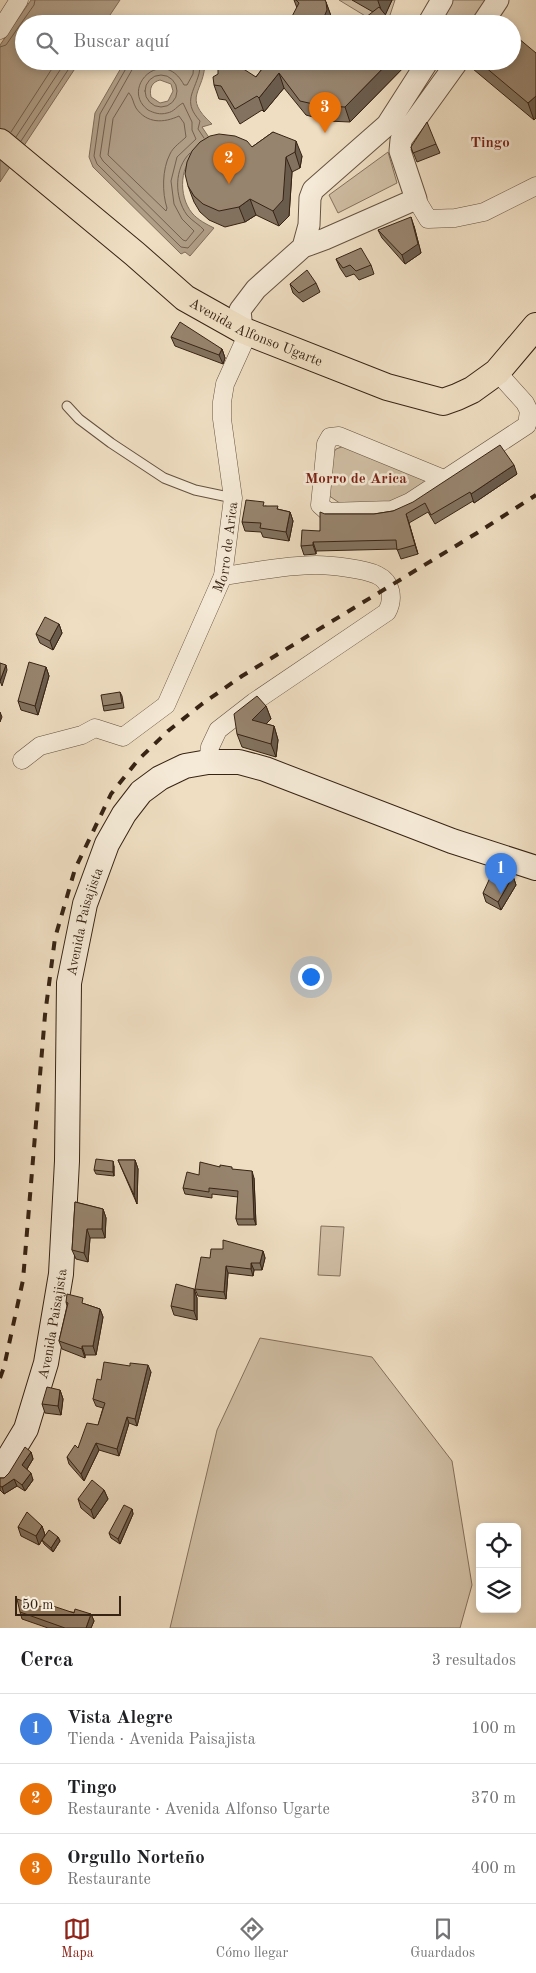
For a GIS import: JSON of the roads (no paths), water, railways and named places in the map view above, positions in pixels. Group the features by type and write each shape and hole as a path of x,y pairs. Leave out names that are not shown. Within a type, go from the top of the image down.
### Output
{"main road":[{"name":"Avenida Alfonso Ugarte","path":"0,142 185,298 242,330 387,387 443,402 472,390 497,372 536,326"},
{"name":"Avenida Paisajista","path":"0,1472 26,1428 46,1363 61,1274 67,1161 69,983 85,904 107,844 124,814 141,792 160,778 184,766 208,762 240,762 265,769 452,841 536,868"}],"street":[{"path":"0,30 19,0"},
{"path":"433,15 442,0"},
{"path":"488,15 498,0"},
{"path":"303,247 309,225 310,198 313,190 387,125 422,70"},
{"path":"448,70 401,140 400,151 416,199 428,219 455,218 484,212 536,186"},
{"path":"387,125 401,140"},
{"path":"242,330 240,310 256,288 303,247 416,199"},
{"name":"Morro de Arica","path":"22,760 40,746 82,735 95,728 123,737 166,705 223,576 233,498 222,419 222,402 225,384 244,342 242,330"},
{"path":"444,479 340,436 330,437 326,444 320,505 328,512 392,510 410,502 527,425 529,412 525,402 497,372"},
{"path":"208,762 210,747 218,730 254,702 387,612 392,599 389,587 378,576 345,568 317,565 286,567 223,576"}],"lane":[{"path":"67,406 79,419 111,444 164,478 195,490 233,498"}],"water":[{"path":"31,0 120,0 110,15 21,15"},
{"path":"15,23 15,70 74,70 0,182 0,45"},
{"path":"120,70 204,70 196,100 203,115 212,124 202,127 214,145 192,156 184,171 183,189 187,206 192,213 199,220 214,228 190,256 185,252 181,254 93,167 89,157 95,113","holes":["160,80 171,84 173,91 168,101 160,103 151,97 150,94 153,84"]}],"railway":[{"path":"0,1378 23,1280 45,1015 55,938 75,869 111,794 138,760 168,731 202,704 242,676 536,495"}],"place":[{"name":"Orgullo Norteño","path":"325,133"},
{"name":"Tingo","path":"229,184"},
{"name":"Vista Alegre","path":"501,894"}],"district":[{"name":"Tingo","path":"490,142"},
{"name":"Morro de Arica","path":"356,478"}]}
